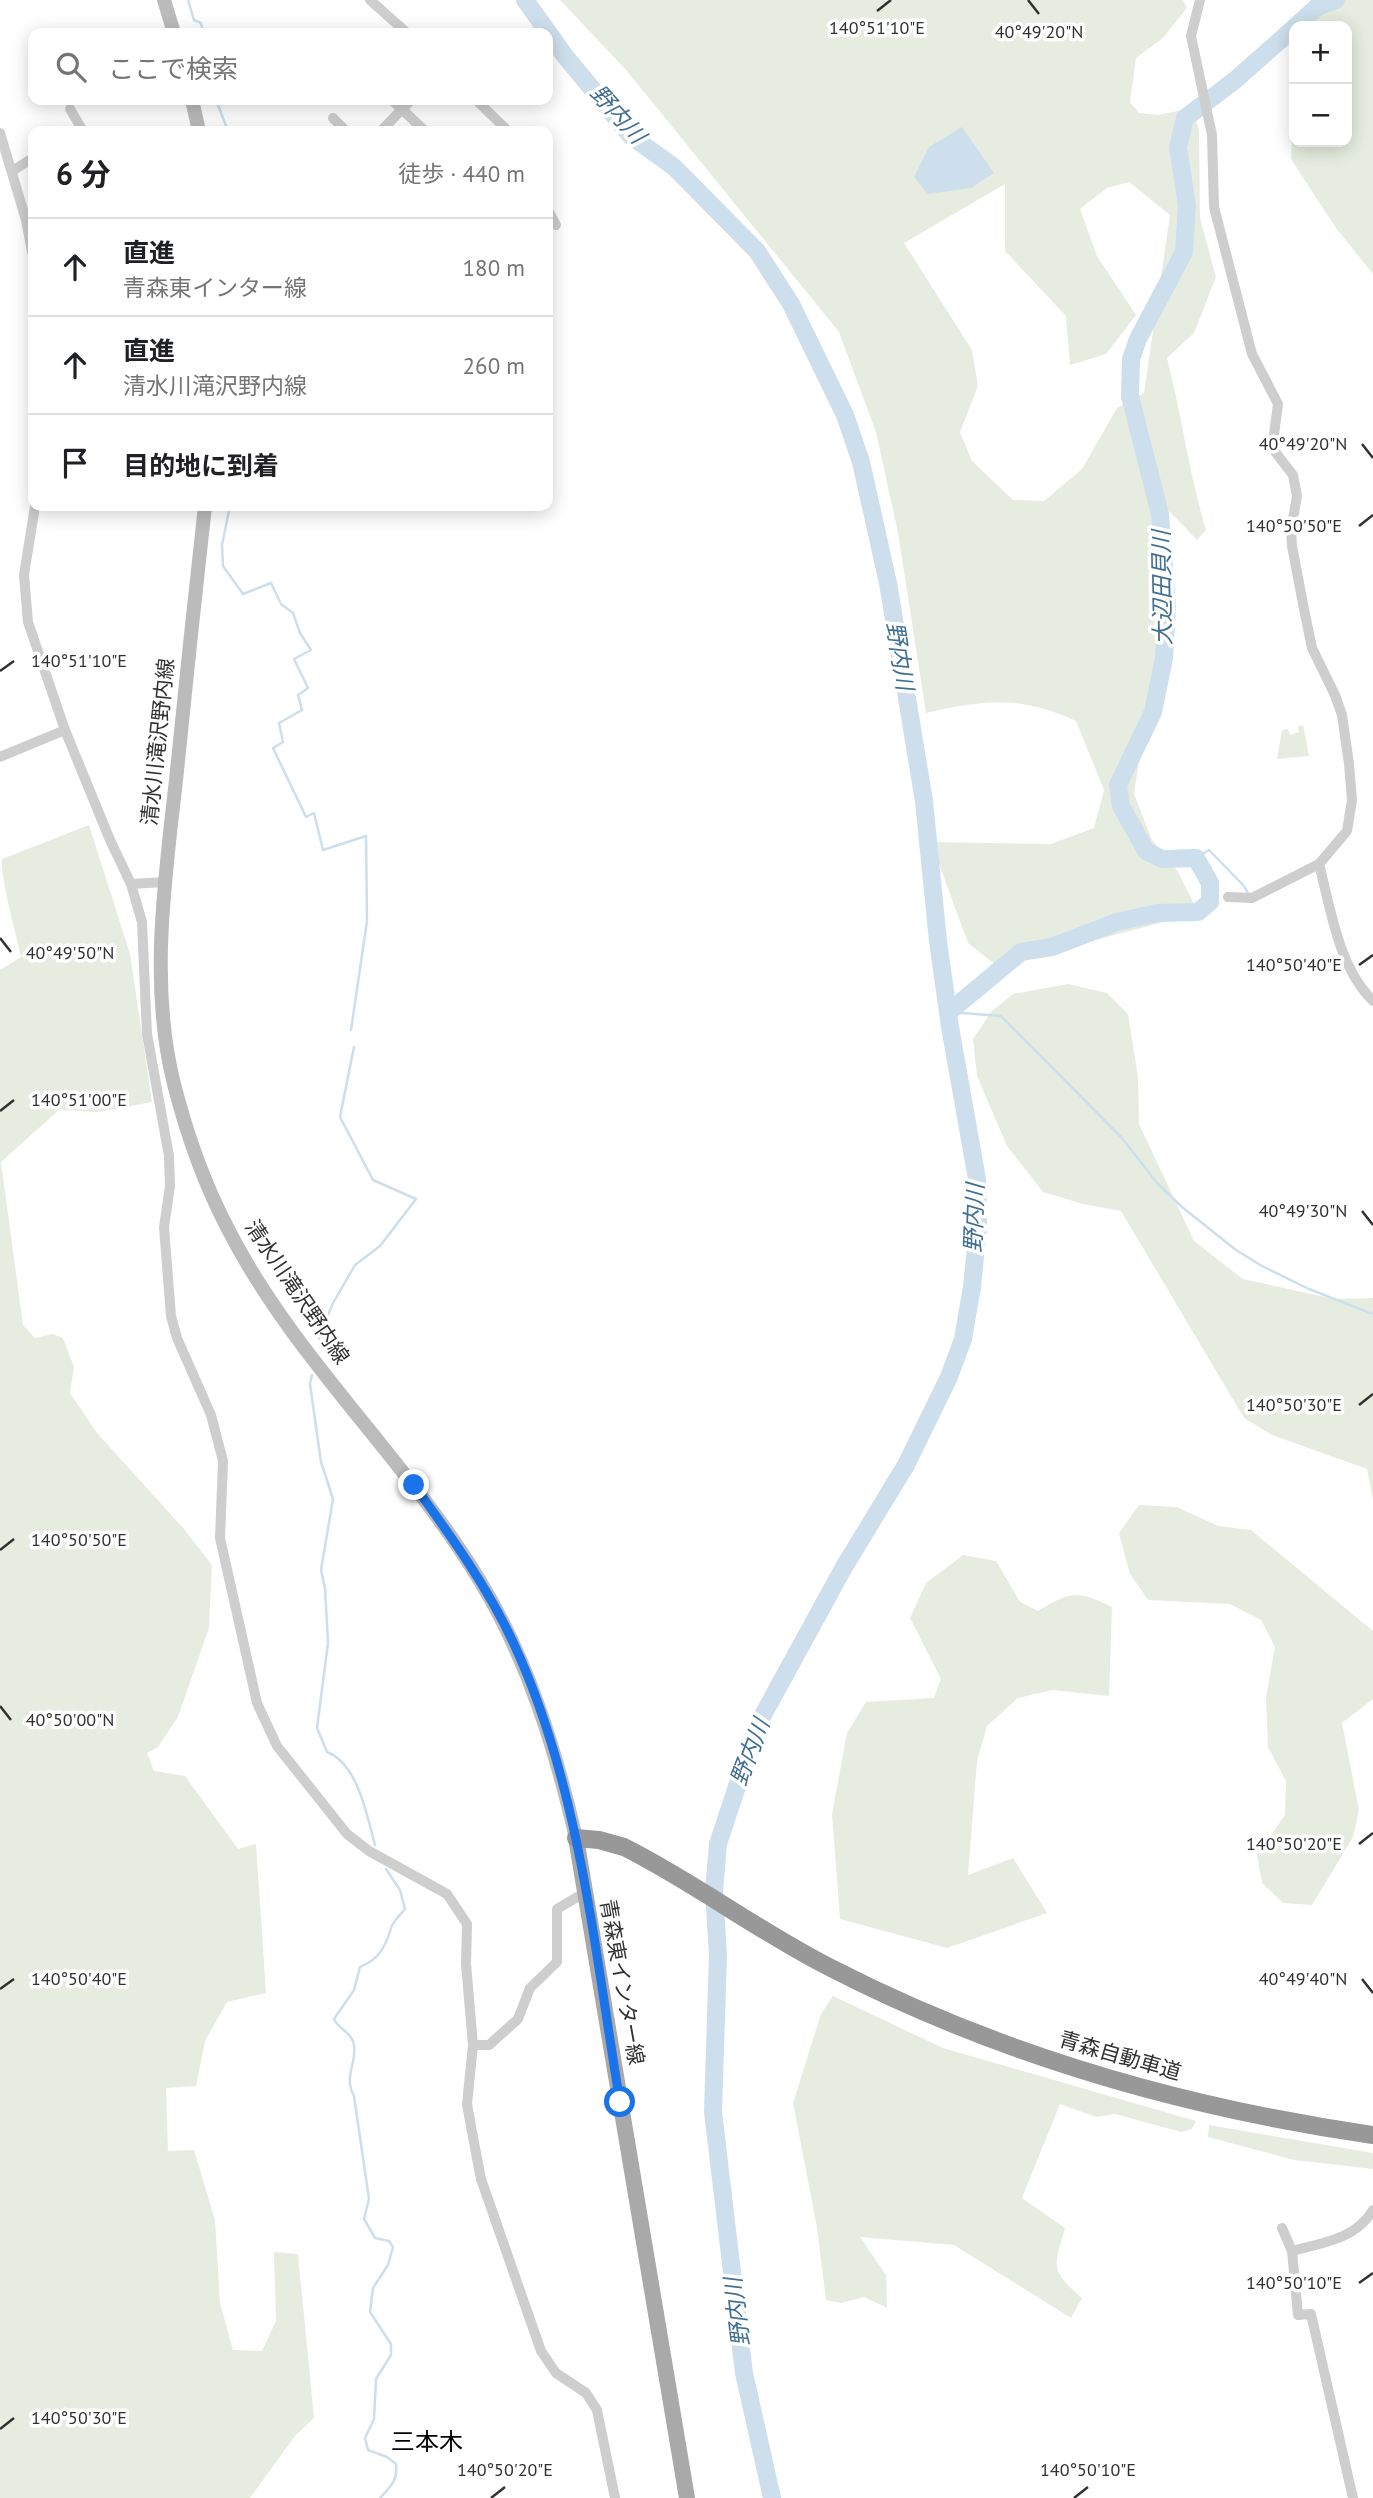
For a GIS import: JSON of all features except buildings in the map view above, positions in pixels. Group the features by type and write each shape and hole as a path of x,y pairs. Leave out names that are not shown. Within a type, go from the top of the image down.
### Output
{"highway":[{"name":"青森自動車道","path":"576,1838 615,1843 826,1966 865,1985 1033,2054 1127,2084 1230,2110 1373,2136"}],"main road":[{"path":"164,0 172,28"},
{"path":"193,105 198,126"},
{"name":"清水川滝沢野内線","path":"204,511 165,882 162,934 164,1034 174,1084 210,1190 228,1228 265,1290 307,1350 414,1485 481,1582 513,1642 538,1703 562,1777 576,1838"},
{"name":"青森東インター線","path":"576,1838 687,2498"}],"street":[{"path":"370,0 401,28"},
{"path":"1200,0 1191,36 1212,135 1214,207 1252,354 1278,404 1273,442 1276,453 1293,475 1297,496 1291,530 1292,546 1312,648 1335,695 1349,764 1352,800 1348,831 1319,864 1252,898 1228,897"},
{"path":"397,105 420,126"},
{"path":"386,126 405,105"},
{"path":"481,105 503,126"},
{"path":"70,109 78,126"},
{"path":"333,118 341,126"},
{"path":"0,133 28,212"},
{"path":"12,171 28,161"},
{"path":"553,219 556,225"},
{"path":"34,511 24,575 28,622 65,730 131,884 142,922 148,1034 169,1156 170,1186 164,1227 172,1316 177,1338 211,1415 223,1461 219,1538 257,1703 277,1746 347,1834 369,1851 447,1894 467,1924 466,1964 473,2045 467,2105 481,2179 541,2351 556,2373 586,2393 597,2410 615,2498"},
{"path":"0,757 65,730"},
{"path":"1319,864 1340,944 1365,993 1373,1001"},
{"path":"131,884 165,882"},
{"path":"473,2045 489,2045 518,2019 530,1988 556,1962 557,1909 584,1893"},
{"path":"1292,2251 1349,2234 1366,2221 1373,2210"},
{"path":"1282,2228 1292,2251 1298,2315 1311,2314 1353,2498"}],"shaded area":[{"path":"560,0 1183,0 1187,8 1163,38 1136,58 1130,102 1139,113 1158,115 1192,108 1199,130 1200,218 1216,277 1194,333 1167,358 1206,530 1197,540 1145,486 1160,544 1167,632 1143,735 1134,794 1152,840 1177,870 1195,906 1179,918 997,966 968,943 931,842 1051,844 1094,828 1104,790 1076,721 1037,707 1002,702 966,705 926,713 898,533 876,432 839,332 627,71","holes":["1129,182 1170,215 1144,393 1117,408 1082,469 1044,501 1013,500 972,461 960,432 978,386 972,350 904,243 1005,184 1005,251 1066,316 1070,365 1106,354 1136,315 1097,256 1080,209 1107,188"]},
{"path":"1331,0 1373,0 1373,274 1336,228 1291,159 1291,147 1352,147 1352,21 1312,21"},
{"path":"1303,725 1309,756 1277,759 1282,730 1288,729 1290,735 1299,732 1298,726"},
{"path":"89,825 130,954 152,1102 98,1112 59,1110 1,1162 23,1325 35,1338 53,1334 63,1338 74,1367 70,1393 97,1433 184,1529 212,1565 209,1628 178,1717 158,1747 147,1753 154,1771 185,1776 238,1849 256,1844 266,1993 227,2002 205,2041 196,2086 166,2088 168,2151 194,2150 215,2220 220,2303 233,2350 262,2351 276,2321 274,2252 298,2254 314,2418 295,2436 250,2498 0,2498 0,970 21,957 6,892 2,859"},
{"path":"1068,984 1107,993 1128,1014 1138,1077 1139,1124 1194,1241 1243,1279 1334,1299 1373,1298 1373,1500 1367,1469 1272,1435 1244,1418 1121,1211 1083,1204 1043,1192 1007,1146 977,1076 973,1039 992,1011 1013,994"},
{"path":"1139,1505 1177,1507 1218,1526 1251,1530 1373,1631 1373,1699 1342,1723 1359,1810 1353,1837 1312,1905 1283,1903 1262,1883 1257,1855 1285,1815 1286,1781 1268,1747 1266,1697 1275,1647 1261,1620 1230,1604 1148,1600 1130,1574 1119,1533"},
{"path":"963,1555 996,1561 1020,1602 1038,1611 1074,1595 1112,1607 1109,1696 1052,1690 1018,1698 987,1726 977,1761 968,1875 1013,1858 1047,1913 947,1948 840,1919 832,1814 847,1733 866,1702 934,1698 941,1679 910,1618 926,1583"},
{"path":"833,1996 943,2048 1196,2121 1192,2129 1181,2132 1115,2114 1096,2117 1060,2104 1022,2198 1065,2228 1057,2267 1059,2274 1082,2298 1071,2318 954,2245 860,2237 886,2275 887,2308 864,2297 841,2303 826,2300 817,2228 793,2103 821,2014"},
{"path":"1209,2125 1373,2153 1373,2169 1294,2160 1208,2137"}],"water":[{"path":"962,127 994,173 971,188 928,194 914,177 929,147"}],"waterway":[{"path":"188,0 194,20 201,23 202,28"},
{"name":"野内川","path":"525,0 545,28"},
{"name":"大辺田貝川","path":"1302,21 1317,7 1336,0"},
{"name":"大辺田貝川","path":"949,1012 1021,952 1052,947 1117,922 1157,913 1198,912 1210,902 1210,883 1196,858 1162,859 1146,851 1121,806 1118,785 1153,712 1164,658 1167,606 1160,514 1130,396 1131,359 1138,339 1184,252 1187,206 1178,147 1185,118 1234,81 1289,32"},
{"name":"野内川","path":"553,39 631,136 674,167 757,251 791,304 845,415 861,462 888,583 924,801 950,1027 977,1179 978,1227 972,1287 963,1339 949,1377 906,1465 844,1567 757,1726 718,1844 714,1891 718,1955 713,2112 744,2373 772,2498"},
{"path":"218,105 226,126"},
{"path":"229,511 222,545 223,566 243,594 271,583 281,604 293,613 300,633 311,650 294,659 308,688 298,695 302,710 279,723 283,742 273,748 306,817 314,813 323,850 366,836 367,921 351,1030"},
{"path":"1196,858 1209,850 1244,886 1249,895"},
{"path":"949,1012 1001,1016 1122,1138 1157,1183 1182,1207 1236,1250 1309,1289 1373,1314"},
{"path":"319,1339 332,1305 355,1265 380,1246 416,1199 373,1180 340,1117 354,1047"},
{"path":"312,1375 310,1384 321,1462 333,1499 321,1570 325,1588 328,1643 317,1728 327,1752 338,1758 354,1779 375,1845"},
{"path":"380,2498 394,2479 396,2464 387,2457 368,2450 365,2438 374,2419 376,2379 391,2355 391,2344 370,2312 373,2288 388,2265 393,2247 389,2241 375,2238 364,2219 369,2199 350,2082 354,2045 351,2037 334,2019 354,1990 360,1967 373,1960 381,1951 393,1923 405,1909 400,1890 386,1869"}],"district":[{"name":"三本木","path":"427,2442"}],"route":[{"path":"414,1485 481,1582 513,1642 538,1703 562,1777 576,1838 620,2102"}]}
